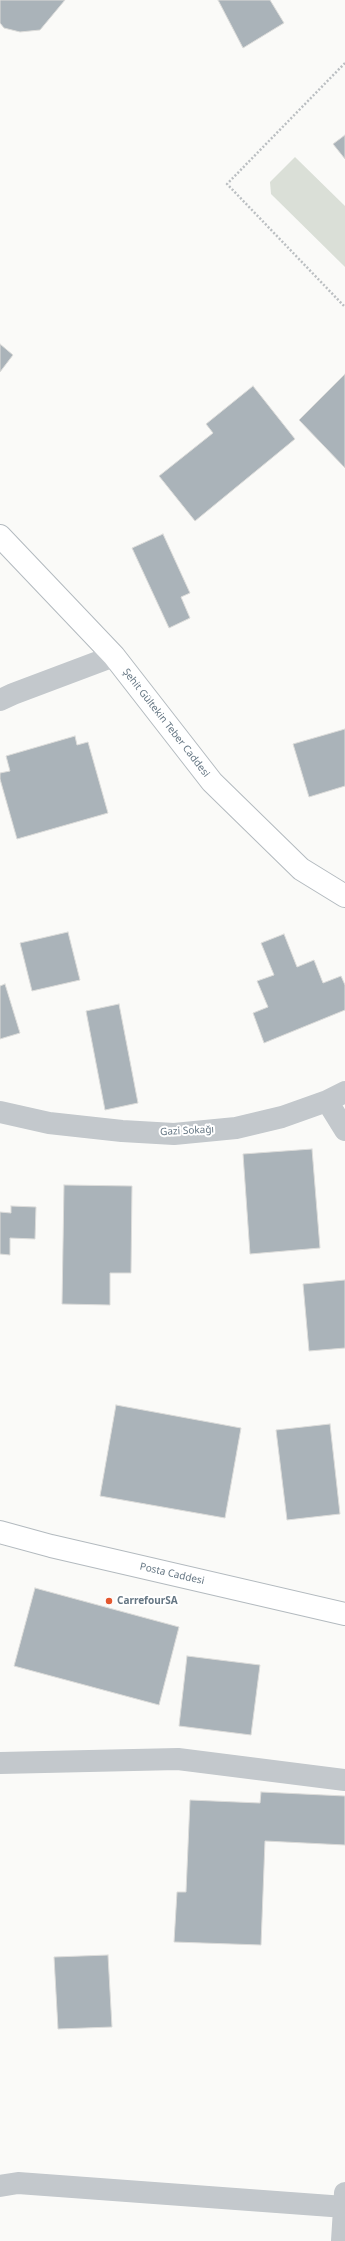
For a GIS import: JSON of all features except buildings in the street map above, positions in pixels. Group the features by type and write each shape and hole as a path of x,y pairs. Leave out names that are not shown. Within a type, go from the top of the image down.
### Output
{"street":[{"name":"Şehit Gültekin Teber Caddesi","path":"0,536 114,656 212,782 300,869 345,896"},
{"path":"0,700 114,656"},
{"path":"336,1096 345,1130"},
{"name":"Gazi Sokağı","path":"0,1112 49,1123 122,1131 174,1134 236,1128 282,1117 336,1096"},
{"name":"Posta Caddesi","path":"0,1532 51,1546 345,1614"},
{"path":"0,1763 178,1759 345,1780"},
{"path":"0,2186 18,2183 345,2202 342,2241"}],"path":[{"path":"345,63 227,184 345,307"}],"shaded area":[{"path":"295,157 345,206 345,267 271,194 270,182"}],"place":[{"name":"CarrefourSA","path":"109,1601"}]}
